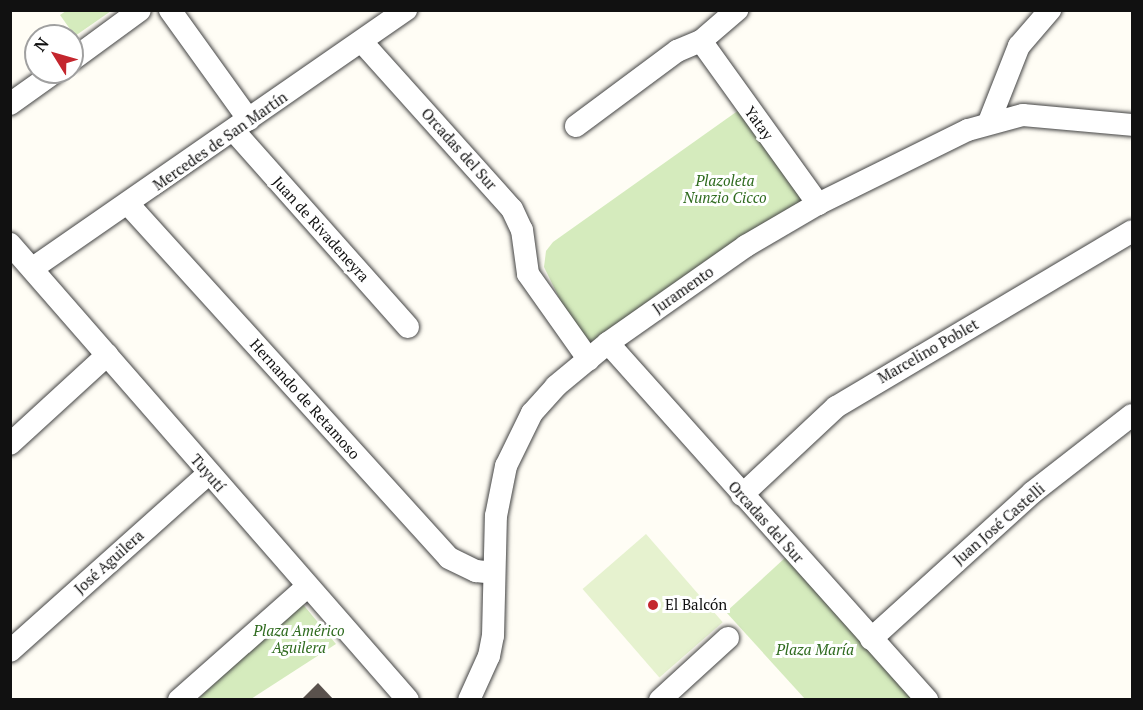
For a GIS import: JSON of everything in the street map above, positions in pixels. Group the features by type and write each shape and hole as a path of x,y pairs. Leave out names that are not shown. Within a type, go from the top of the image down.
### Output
{"street":[{"path":"84,51 140,10"},
{"name":"Juan de Rivadeneyra","path":"170,10 241,126 408,327"},
{"name":"Mercedes de San Martín","path":"33,268 129,205 406,10"},
{"path":"576,126 677,51 701,41 737,10"},
{"path":"989,122 1019,46 1050,10"},
{"name":"Yatay","path":"701,41 818,204"},
{"name":"Orcadas del Sur","path":"362,42 512,209 522,230 528,274 589,360"},
{"path":"10,104 38,84"},
{"name":"Juramento","path":"469,699 489,656 500,489 517,438 532,413 556,386 608,344 746,246 818,204 989,122 1023,115 1054,115 1132,125"},
{"name":"Hernando de Retamoso","path":"129,205 449,558 469,568 494,573"},
{"name":"Marcelino Poblet","path":"742,495 836,407 1132,231"},
{"name":"Tuyutí","path":"10,244 208,474 408,699"},
{"name":"Orcadas del Sur","path":"608,344 927,699"},
{"path":"10,444 107,355"},
{"name":"Juan José Castelli","path":"871,639 1033,492 1132,414"},
{"name":"José Aguilera","path":"10,651 208,474"},
{"path":"179,699 308,586"},
{"path":"660,699 728,638"}],"green space":[{"path":"66,10 111,11 84,30 84,24 66,24 60,15"},
{"name":"Plazoleta Nunzio Cicco","path":"746,105 810,200 591,343 565,310 544,267 546,251 553,242"},
{"name":"El Balcón","path":"646,534 723,622 659,677 583,589"},
{"name":"Plaza María","path":"786,557 914,699 805,699 726,612"},
{"name":"Plaza Américo Aguilera","path":"301,602 336,644 251,699 197,700"}],"building":[{"path":"318,683 334,700 301,700"}],"place":[{"name":"El Balcón","path":"653,605"}]}
